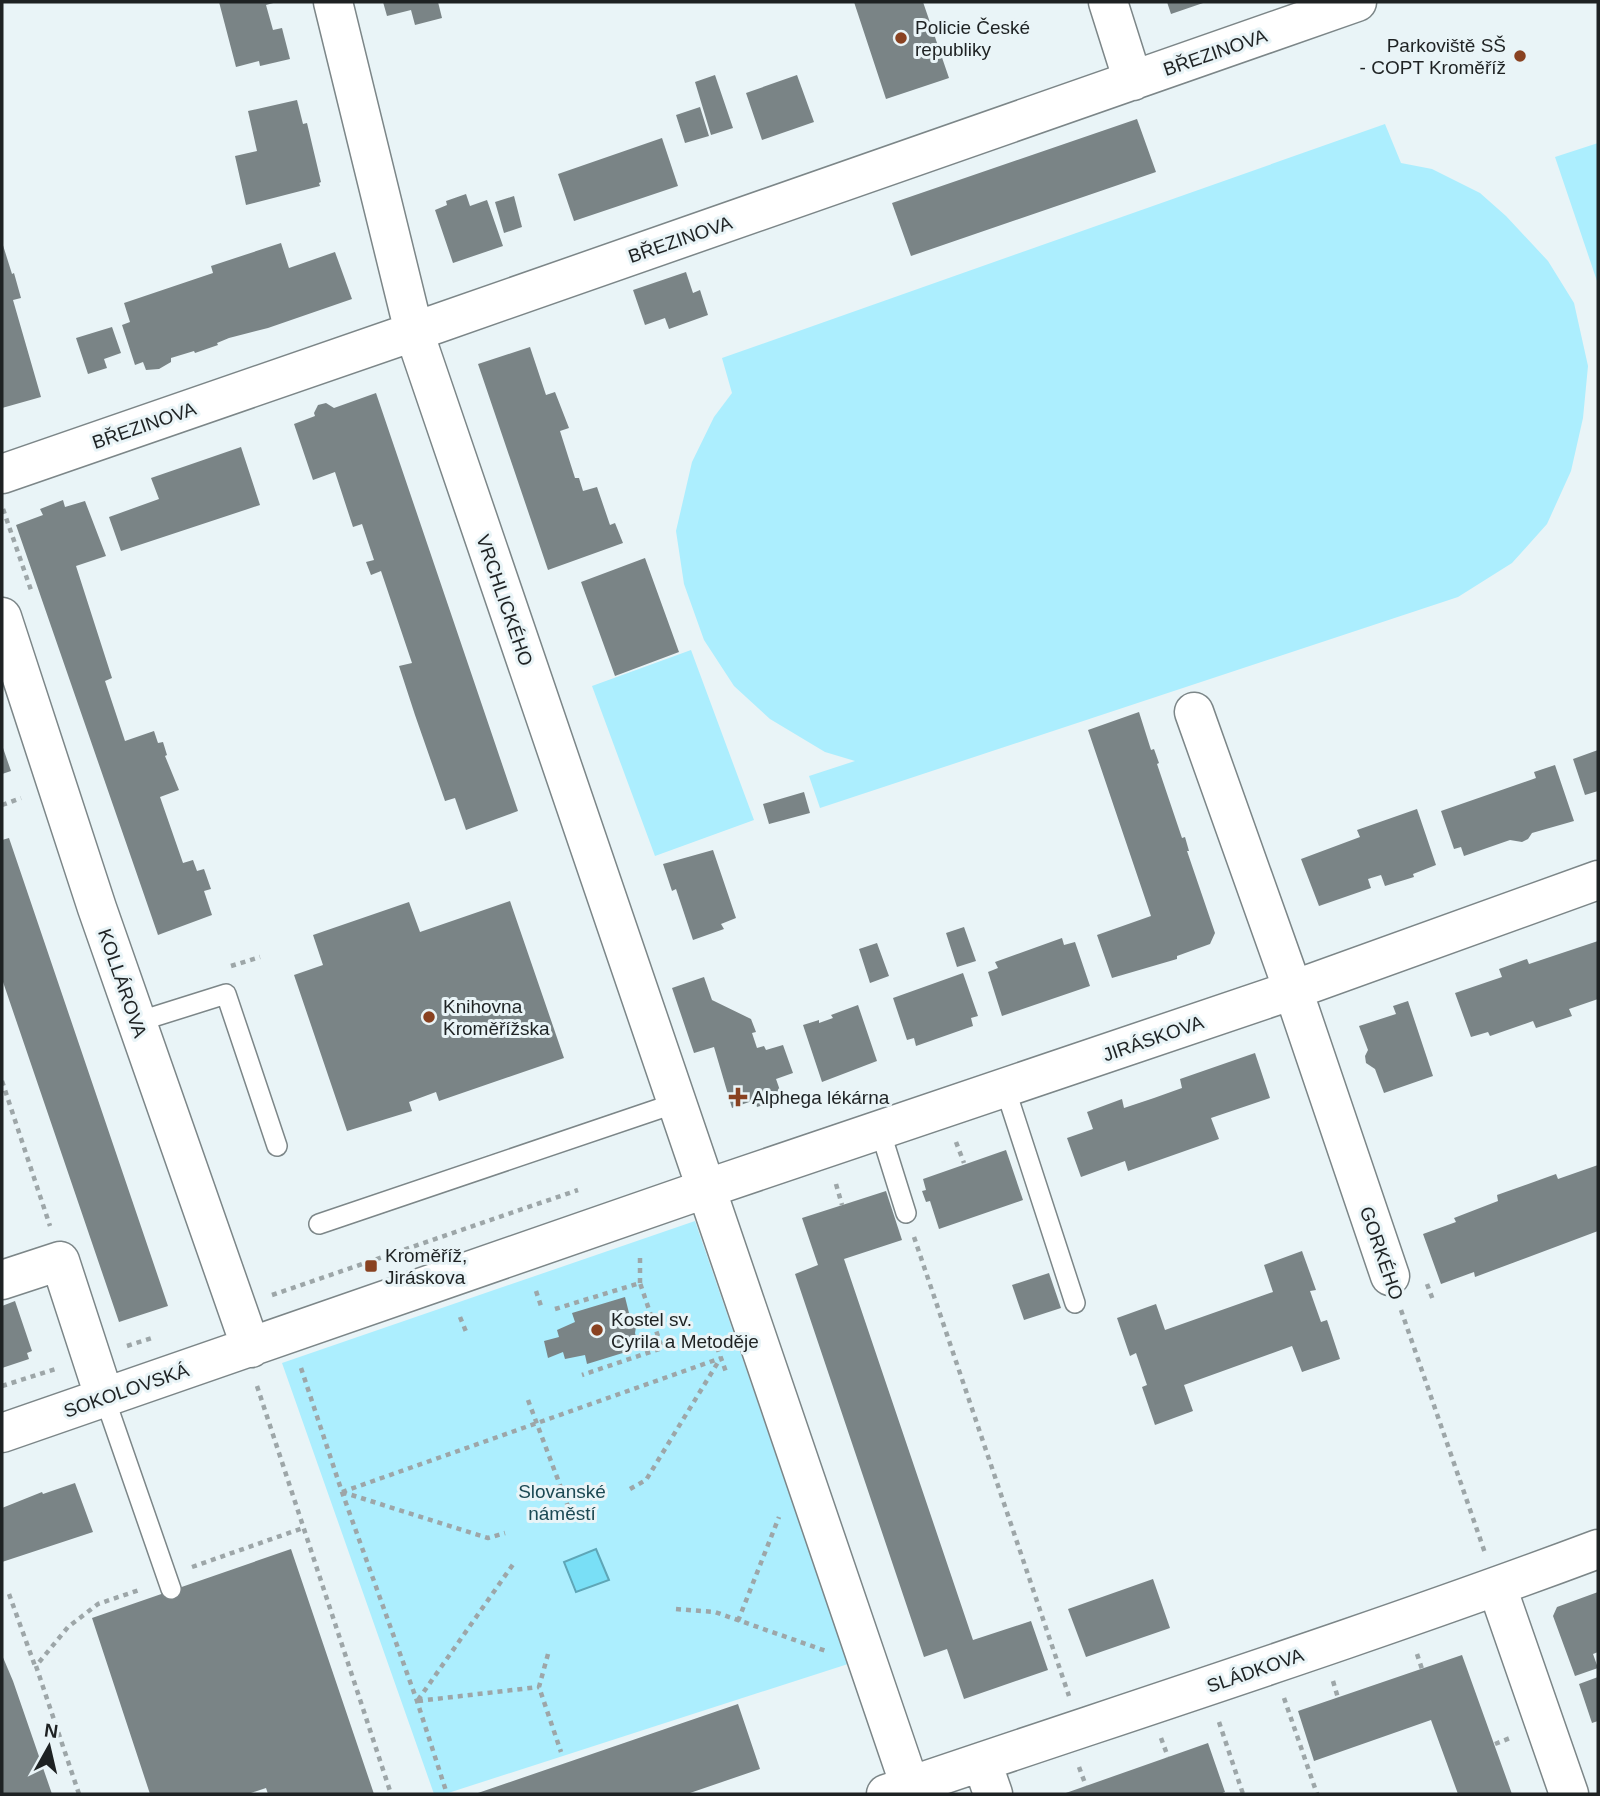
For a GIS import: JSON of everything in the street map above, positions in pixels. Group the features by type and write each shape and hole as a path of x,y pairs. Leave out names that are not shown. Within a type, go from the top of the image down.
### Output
{"street":[{"name":"VRCHLICKÉHO","path":"332,2 414,332 705,1189"},
{"path":"1108,2 1133,81"},
{"name":"BŘEZINOVA","path":"2,474 1357,2"},
{"name":"KOLLÁROVA","path":"2,617 97,908 251,1348"},
{"name":"GORKÉHO","path":"1194,712 1293,990 1390,1276"},
{"name":"JIRÁSKOVA","path":"705,1189 1293,990 1598,880"},
{"path":"251,1348 705,1189 898,1790"},
{"path":"2,1280 60,1261 104,1396"},
{"name":"SOKOLOVSKÁ","path":"2,1433 251,1348"},
{"name":"SLÁDKOVA","path":"898,1790 988,1778 1598,1549"},
{"path":"1497,1587 1569,1794"}],"lane":[{"path":"137,1022 226,994 277,1146"},
{"path":"1005,1088 1075,1303"},
{"path":"319,1224 676,1103"},
{"path":"880,1130 906,1213"},
{"path":"104,1396 169,1583"}],"path":[{"path":"2,805 26,797"},
{"path":"2,1081 60,1261"},
{"path":"955,1138 964,1163"},
{"path":"835,1180 842,1205"},
{"path":"906,1213 1078,1744 1086,1786"},
{"path":"582,1375 662,1348 640,1283 640,1255"},
{"name":"GORKÉHO","path":"1390,1276 1497,1587"},
{"path":"555,1310 640,1283"},
{"path":"536,1291 542,1310"},
{"path":"460,1317 467,1334"},
{"path":"342,1492 721,1358 646,1480 630,1489"},
{"path":"302,1370 447,1794"},
{"path":"257,1386 391,1794"},
{"path":"528,1400 569,1509"},
{"path":"342,1492 488,1538 505,1533"},
{"path":"738,1621 779,1517"},
{"path":"36,1666 68,1627 98,1604 169,1583 303,1528"},
{"path":"417,1701 514,1563"},
{"path":"9,1594 79,1794"},
{"path":"676,1609 715,1612 829,1652"},
{"path":"548,1654 539,1687 561,1752"},
{"path":"417,1701 539,1687"},
{"path":"1282,1691 1317,1794"},
{"path":"1216,1712 1243,1794"},
{"path":"1158,1731 1168,1757"},
{"path":"1494,1744 1518,1735"}],"green space":[{"path":"1385,124 1401,163 1432,169 1480,193 1506,216 1548,261 1574,303 1588,366 1583,418 1571,471 1547,524 1512,563 1458,597 820,808 809,776 855,761 825,752 770,719 734,686 704,640 684,584 676,531 692,462 714,417 732,393 722,358"},
{"path":"1598,143 1598,284 1555,157"},
{"path":"691,650 754,820 655,856 592,686"},
{"name":"Slovanské náměstí","path":"695,1221 848,1664 445,1794 434,1794 282,1363"}],"shaded area":[{"path":"596,1549 609,1580 576,1592 564,1562"}],"building":[{"path":"219,2 277,2 266,5 273,30 282,28 290,59 260,66 259,61 236,67"},
{"path":"383,2 438,2 442,18 415,25 411,10 387,16"},
{"name":"Policie České republiky","path":"854,2 923,2 949,78 886,99"},
{"path":"1167,2 1206,2 1171,14"},
{"path":"715,75 733,128 711,135 695,82"},
{"path":"797,75 814,122 762,140 746,93"},
{"path":"297,100 303,124 307,123 320,186 246,205 235,156 257,151 248,111"},
{"path":"700,107 709,136 685,143 676,115"},
{"path":"1137,119 1156,172 911,256 892,203"},
{"path":"662,138 678,186 574,221 558,174"},
{"path":"466,194 470,206 487,200 503,246 453,263 435,210 447,205 446,201"},
{"path":"514,196 522,227 504,233 495,202"},
{"path":"2,242 21,298 13,300 41,397 2,408"},
{"path":"281,243 289,268 335,252 352,299 268,328 229,338 195,353 194,351 171,358 171,362 159,369 146,370 143,362 135,365 122,325 130,322 124,303 213,273 211,266"},
{"path":"686,272 693,293 700,290 708,315 669,329 665,318 645,325 633,290"},
{"path":"112,327 121,353 104,359 107,368 88,374 76,338"},
{"path":"530,347 546,395 555,392 569,428 560,431 575,478 579,478 583,491 597,487 610,525 615,523 623,543 548,570 478,364"},
{"path":"376,393 518,811 466,830 455,798 445,801 415,715 399,666 412,663 381,571 371,575 366,562 374,560 362,524 353,527 335,472 313,480 294,424 315,416 318,405 326,403 334,408"},
{"path":"241,447 260,505 121,551 109,517 159,499 151,478"},
{"path":"63,500 65,507 85,501 106,556 76,566 112,678 105,681 125,741 154,731 158,743 163,742 167,755 165,756 179,790 160,797 183,863 193,860 197,871 204,869 211,889 204,891 212,915 158,935 16,525 43,515 40,509"},
{"path":"645,558 679,652 615,676 581,582"},
{"path":"1139,712 1151,750 1154,749 1159,763 1157,764 1182,838 1185,837 1187,851 1215,933 1210,944 1177,956 1177,959 1112,978 1097,935 1151,916 1088,730"},
{"path":"2,745 11,771 2,774"},
{"path":"1598,750 1598,791 1585,795 1573,759"},
{"path":"1555,765 1574,821 1532,833 1522,842 1510,840 1464,856 1461,847 1454,849 1441,811 1536,778 1534,772"},
{"path":"804,792 810,813 769,824 763,804"},
{"path":"1417,809 1436,865 1413,874 1414,877 1385,886 1381,875 1368,879 1371,888 1319,906 1301,859 1360,837 1357,830"},
{"path":"9,838 168,1306 119,1322 2,979 2,840"},
{"path":"713,850 736,918 721,924 724,929 693,940 676,889 672,891 663,864"},
{"name":"Knihovna Kroměřížska","path":"510,901 564,1058 439,1101 436,1092 409,1102 412,1111 347,1131 294,975 323,965 313,935 409,902 420,932"},
{"path":"964,927 976,961 957,967 946,933"},
{"path":"1062,938 1064,945 1075,942 1090,986 1002,1016 988,972 998,968 995,962"},
{"path":"1598,941 1598,999 1569,1009 1572,1016 1536,1028 1533,1021 1490,1036 1488,1032 1471,1037 1455,993 1502,977 1499,969 1527,959 1529,964"},
{"path":"877,943 889,976 870,983 859,949"},
{"path":"963,973 978,1016 971,1018 973,1026 916,1046 914,1038 907,1040 893,998"},
{"path":"704,977 712,1000 751,1019 756,1032 752,1033 757,1048 764,1046 766,1050 783,1045 793,1073 776,1079 783,1099 757,1107 755,1100 732,1108 714,1047 694,1053 672,988"},
{"path":"1408,1001 1433,1076 1384,1093 1375,1069 1366,1063 1368,1050 1359,1026 1396,1014 1393,1006"},
{"path":"858,1005 877,1061 822,1082 803,1025 833,1018 831,1015"},
{"path":"1255,1053 1270,1098 1211,1118 1219,1139 1128,1171 1125,1161 1081,1177 1067,1138 1093,1129 1087,1112 1122,1099 1124,1108 1154,1098 1182,1088 1180,1079"},
{"path":"1006,1150 1023,1200 939,1229 930,1201 926,1202 922,1191 926,1190 923,1179"},
{"path":"1598,1165 1598,1231 1475,1277 1474,1272 1441,1284 1423,1234 1456,1222 1454,1218 1498,1201 1497,1195 1556,1174 1558,1179"},
{"path":"886,1191 902,1240 844,1259 973,1640 1031,1621 1048,1670 964,1699 947,1649 924,1657 795,1274 818,1265 802,1218"},
{"path":"1302,1251 1316,1290 1310,1291 1321,1322 1327,1320 1340,1359 1302,1372 1292,1346 1184,1385 1193,1411 1155,1425 1142,1387 1147,1385 1136,1353 1130,1356 1117,1318 1156,1304 1165,1330 1273,1292 1264,1265"},
{"path":"1049,1273 1061,1308 1024,1320 1012,1285"},
{"name":"Kostel sv. Cyrila a Metoděje","path":"625,1297 629,1313 637,1321 635,1333 639,1348 587,1364 585,1355 565,1359 563,1352 548,1358 544,1341 559,1337 557,1330 575,1322 572,1313"},
{"path":"15,1301 32,1351 27,1353 29,1359 2,1368 2,1306"},
{"path":"75,1483 93,1532 2,1562 2,1508 42,1492 43,1494"},
{"path":"291,1549 374,1794 268,1794 266,1788 248,1794 150,1794 92,1618"},
{"path":"1153,1579 1170,1628 1086,1657 1068,1609"},
{"path":"1598,1592 1598,1652 1593,1654 1598,1668 1575,1676 1553,1616 1557,1607"},
{"path":"2,1655 13,1681 52,1794 2,1794"},
{"path":"1462,1655 1512,1794 1458,1794 1431,1720 1314,1761 1298,1711"},
{"path":"1598,1677 1598,1721 1592,1723 1579,1684"},
{"path":"738,1704 760,1769 687,1794 475,1794"},
{"path":"1208,1743 1225,1792 1220,1794 1063,1794"}],"place":[{"name":"Policie České republiky","path":"901,38"},
{"name":"Parkoviště SŠ - COPT Kroměříž","path":"1520,56"},
{"name":"Knihovna Kroměřížska","path":"429,1017"},
{"name":"Alphega lékárna","path":"738,1097"},
{"name":"Kroměříž, Jiráskova","path":"371,1266"},
{"name":"Kostel sv. Cyrila a Metoděje","path":"597,1330"}]}
